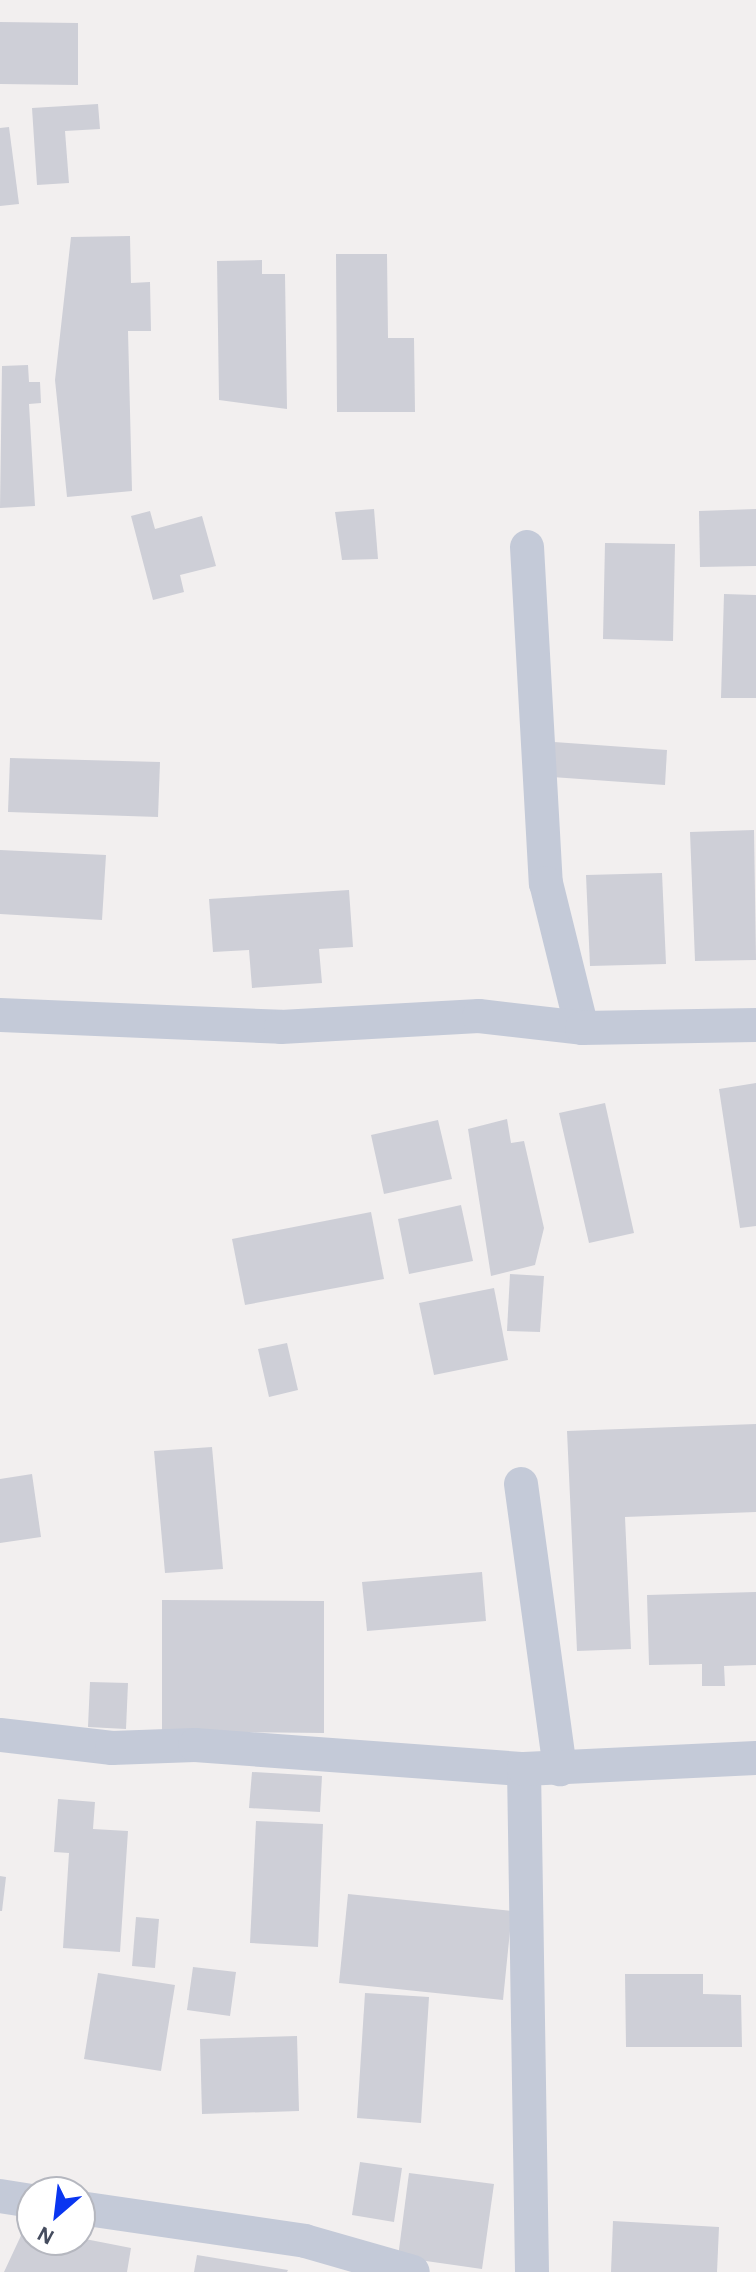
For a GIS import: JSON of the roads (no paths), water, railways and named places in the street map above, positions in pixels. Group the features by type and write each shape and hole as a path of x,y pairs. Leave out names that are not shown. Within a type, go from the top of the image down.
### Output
{"street":[{"path":"527,547 546,883 582,1028"},
{"path":"0,1015 281,1027 479,1016 582,1028 756,1025"},
{"path":"521,1484 560,1769"},
{"path":"0,1735 112,1748 208,1746 524,1769 756,1758"},
{"path":"524,1769 532,2272"},
{"path":"96,2210 305,2241 413,2272"}]}
